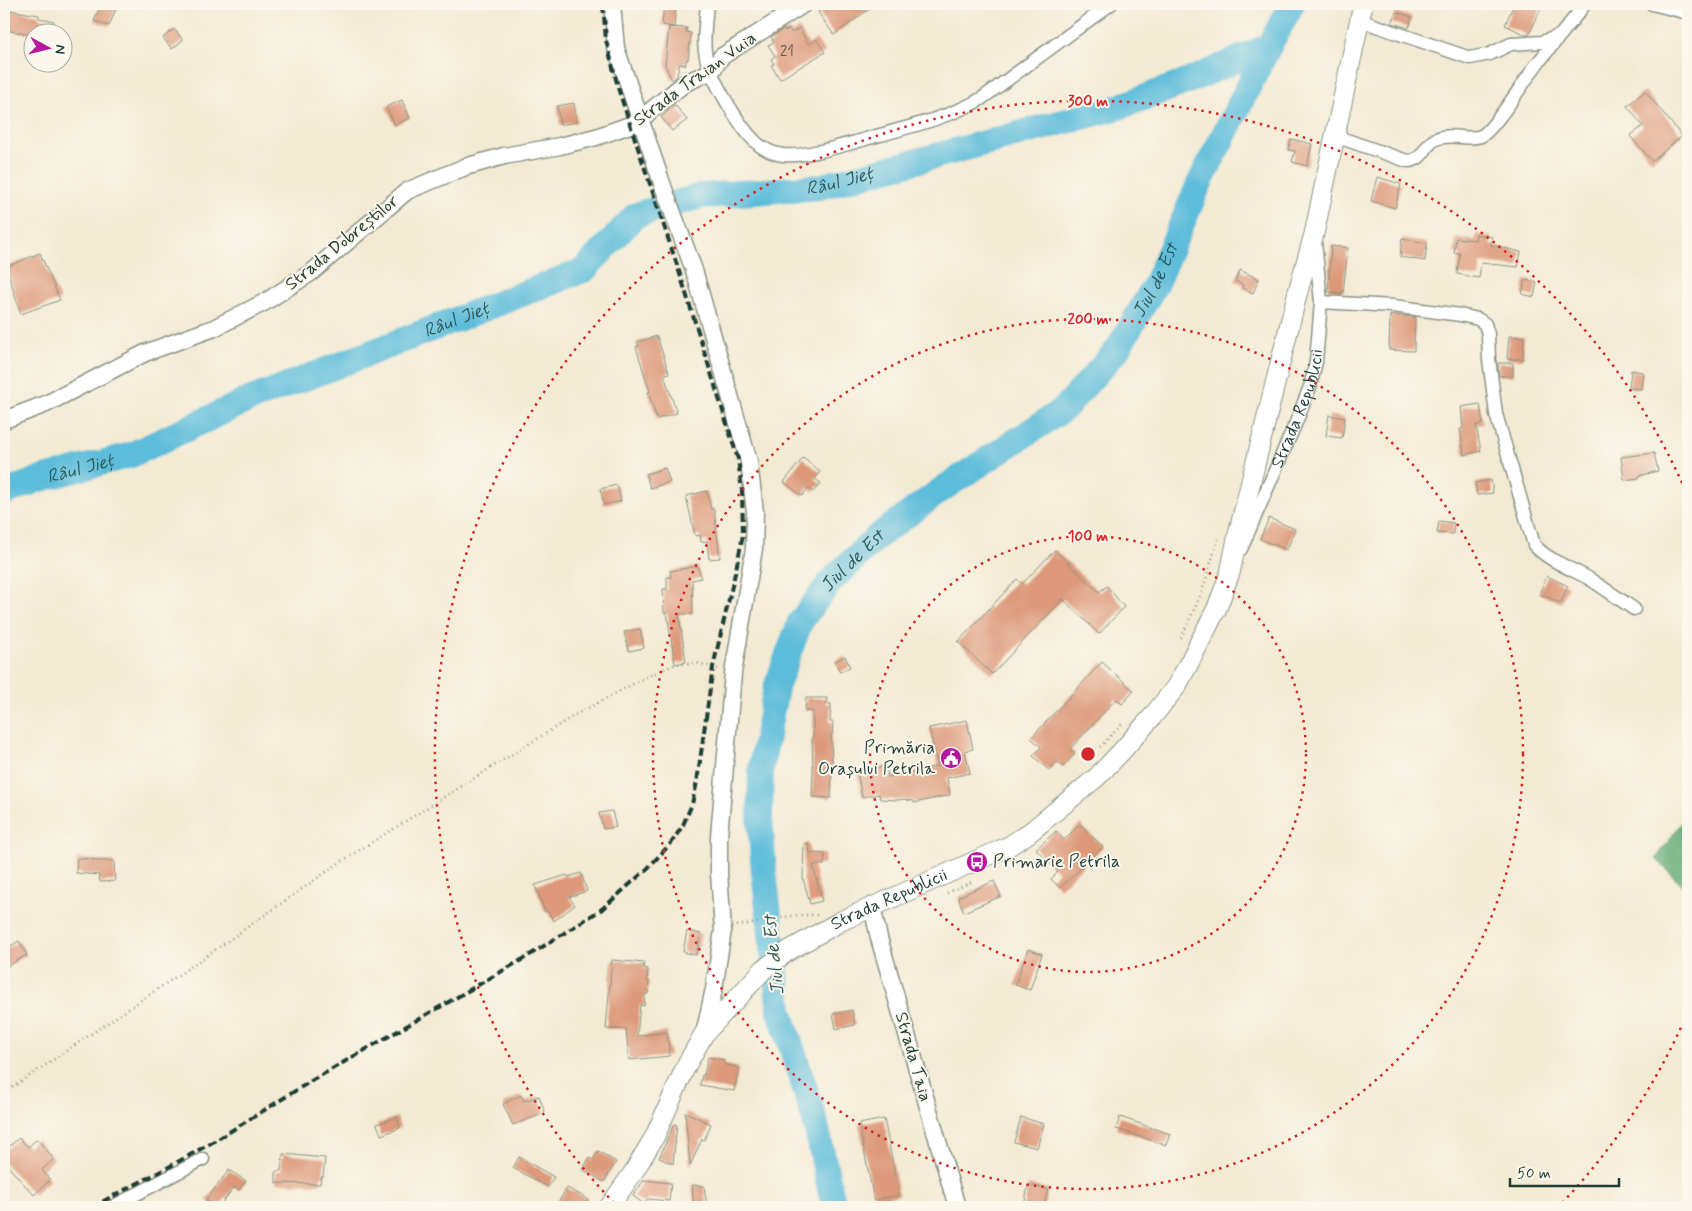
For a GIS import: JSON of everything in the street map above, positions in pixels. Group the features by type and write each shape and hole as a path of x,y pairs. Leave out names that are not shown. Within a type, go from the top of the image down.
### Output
{"main road":[{"name":"Strada Republicii","path":"610,1207 655,1136 687,1064 704,1034 764,969 788,951 841,921 1009,846 1029,833 1097,777 1152,717 1176,687 1217,608 1230,573 1290,324 1314,234 1361,12"}],"street":[{"path":"612,4 616,48 694,270 749,462 755,512 754,549 733,673 719,836 719,872 723,930 714,989 704,1034"},
{"path":"707,4 706,57 723,94 751,138 762,148 784,155 814,152 902,129 971,104 1111,4"},
{"name":"Strada Traian Vuia","path":"609,133 642,121 649,112 685,83 712,71 721,56 804,4"},
{"path":"1335,136 1402,160 1412,161 1422,155 1434,140 1452,135 1476,137 1488,131 1585,4"},
{"path":"1652,4 1688,13"},
{"path":"1361,12 1470,58 1490,54 1511,44 1542,42 1559,36"},
{"name":"Strada Dobreștilor","path":"4,420 46,404 145,353 214,328 265,302 312,272 407,191 465,167 504,156 560,146 609,133"},
{"name":"Strada Republicii","path":"1230,573 1310,387 1316,362 1321,302 1314,234"},
{"path":"1321,302 1393,306 1460,315 1478,319 1485,324 1488,334 1496,414 1534,545 1539,551 1588,578 1634,609"},
{"name":"Strada Taia","path":"872,906 892,984 957,1207"},
{"path":"112,1207 203,1159"}],"path":[{"path":"1179,643 1202,592 1221,529"},
{"path":"4,1093 205,958 339,863 575,715 676,664 697,663 733,673"},
{"path":"1101,747 1126,719"},
{"path":"945,894 978,880"},
{"path":"756,922 797,915"}],"green space":[{"path":"1688,813 1688,891 1656,859"}],"building":[{"path":"101,4 118,4 109,26 94,21"},
{"path":"664,4 676,4 674,27 662,25"},
{"path":"829,4 876,4 834,35 818,12"},
{"path":"1514,4 1543,4 1529,35 1505,25"},
{"path":"9,10 39,15 39,18 54,21 22,22 22,33 5,30"},
{"path":"1396,12 1412,17 1409,28 1392,23"},
{"path":"669,27 687,28 686,32 691,33 686,65 679,64 677,76 672,80 665,65"},
{"path":"799,28 809,45 816,39 825,52 780,79 771,65 774,64 771,59 775,56 768,45 774,42 771,37 784,29 785,31 789,29 792,33"},
{"path":"174,29 183,40 172,49 163,38"},
{"path":"1645,91 1682,136 1652,161 1630,136 1643,126 1627,106"},
{"path":"402,100 410,118 395,125 386,107"},
{"path":"574,103 577,122 560,125 557,106"},
{"path":"675,105 687,120 672,131 661,117"},
{"path":"1291,139 1312,144 1307,166 1292,162 1295,151 1288,150"},
{"path":"1377,177 1401,184 1395,208 1371,201"},
{"path":"1476,234 1492,237 1491,245 1521,252 1518,267 1481,263 1479,278 1457,274 1460,253 1454,253 1456,238 1475,240"},
{"path":"1402,239 1427,243 1425,261 1400,257"},
{"path":"1331,246 1348,248 1343,293 1328,292"},
{"path":"40,253 60,300 21,314 6,267"},
{"path":"1240,270 1259,279 1253,293 1242,288 1243,285 1235,281"},
{"path":"1525,280 1537,282 1534,297 1522,294"},
{"path":"1390,315 1415,317 1414,351 1389,350"},
{"path":"657,336 669,373 664,375 677,413 657,419 636,347 639,346 637,342"},
{"path":"1509,336 1524,337 1523,359 1507,359"},
{"path":"1498,363 1513,363 1513,376 1499,376"},
{"path":"1631,370 1643,372 1641,389 1629,388"},
{"path":"1480,404 1483,424 1476,425 1481,451 1464,455 1460,429 1463,429 1461,407"},
{"path":"1329,415 1345,418 1342,438 1326,436"},
{"path":"1654,453 1658,471 1639,476 1639,478 1624,480 1621,457"},
{"path":"803,458 820,472 815,479 821,483 813,492 808,488 802,496 784,482"},
{"path":"665,468 670,482 650,488 646,474"},
{"path":"1491,480 1493,493 1477,495 1475,483"},
{"path":"617,485 621,501 604,505 600,489"},
{"path":"707,491 711,509 714,509 720,558 709,559 707,541 701,542 700,535 695,536 686,496"},
{"path":"1269,518 1295,529 1287,550 1260,539"},
{"path":"1439,521 1454,523 1453,534 1437,533"},
{"path":"1055,550 1099,592 1107,586 1124,607 1099,634 1063,599 992,674 958,642 1017,579 1022,584"},
{"path":"698,566 701,578 692,580 693,614 679,614 686,662 675,664 667,613 664,613 663,589 667,589 667,577 671,577 670,571"},
{"path":"1547,576 1568,586 1561,603 1539,594"},
{"path":"640,629 644,648 629,651 624,632"},
{"path":"845,656 850,667 840,672 835,661"},
{"path":"1102,662 1134,691 1122,704 1116,699 1070,749 1075,754 1063,767 1057,762 1049,770 1033,756 1041,747 1031,738"},
{"path":"806,698 827,698 826,704 831,704 830,722 833,722 831,735 831,798 812,797 813,711 805,711"},
{"name":"Primăria Orașului Petrila","path":"967,720 973,749 965,751 970,773 947,778 950,795 914,803 914,801 905,799 880,799 879,794 862,797 857,772 886,766 888,777 938,766 929,728"},
{"path":"612,811 616,827 603,829 599,813"},
{"path":"1080,824 1103,847 1060,888 1051,879 1058,872 1036,849 1056,831 1064,840"},
{"path":"808,843 810,853 825,854 824,865 813,865 822,901 810,904 803,878 804,844"},
{"path":"77,858 114,861 115,881 100,882 99,875 76,873"},
{"path":"581,873 587,891 569,897 575,905 554,921 547,911 545,912 535,885 567,875 568,877"},
{"path":"994,881 1001,896 964,912 958,897"},
{"path":"687,931 701,934 696,955 683,952"},
{"path":"19,941 27,955 4,968 4,950"},
{"path":"1028,949 1042,954 1030,990 1015,985"},
{"path":"612,960 644,963 643,968 648,969 648,994 645,994 644,1006 640,1005 637,1036 667,1032 670,1056 629,1060 626,1029 606,1029"},
{"path":"852,1010 855,1025 836,1029 833,1014"},
{"path":"708,1057 724,1060 724,1064 739,1068 734,1091 700,1085"},
{"path":"521,1095 524,1101 539,1096 545,1113 513,1125 503,1104"},
{"path":"685,1112 711,1124 690,1166"},
{"path":"397,1117 400,1128 381,1135 377,1124"},
{"path":"1021,1117 1044,1124 1037,1148 1014,1142"},
{"path":"1120,1117 1170,1134 1166,1145 1116,1129"},
{"path":"884,1119 899,1195 874,1200 859,1124"},
{"path":"674,1124 677,1125 673,1164 659,1158"},
{"path":"19,1138 28,1147 37,1139 54,1159 42,1170 50,1180 34,1195 4,1162 4,1151"},
{"path":"598,1151 616,1162 604,1182 583,1170 589,1158 593,1160"},
{"path":"283,1154 325,1158 323,1177 321,1177 320,1184 276,1183 276,1171 281,1171"},
{"path":"519,1157 554,1177 548,1187 513,1168"},
{"path":"229,1170 246,1181 239,1190 234,1187 219,1207 215,1207 206,1200"},
{"path":"644,1180 671,1183 669,1201 648,1199 644,1204 633,1196"},
{"path":"692,1185 704,1186 707,1207 694,1207"},
{"path":"1028,1185 1048,1189 1044,1207 1024,1207"},
{"path":"567,1188 588,1199 584,1207 555,1207"}],"waterway":[{"name":"Râul Jieț","path":"4,493 37,480 131,455 246,401 584,270 636,215 701,196 819,187 1116,108 1186,82 1269,46 1292,4"},
{"name":"Jiul de Est","path":"834,1207 815,1121 780,1011 764,872 760,819 761,768 776,688 800,622 831,581 877,537 944,488 1064,409 1117,350 1155,285 1200,182 1269,46"}],"railway":[{"path":"92,1207 218,1139 311,1081 525,958 602,909 647,869 672,842 683,825 692,804 697,782 713,667 743,535 742,491 738,459 679,271 619,91 606,40 603,4"}],"place":[{"name":"Primăria Orașului Petrila","path":"951,758"},
{"name":"Primarie Petrila","path":"977,862"}]}
